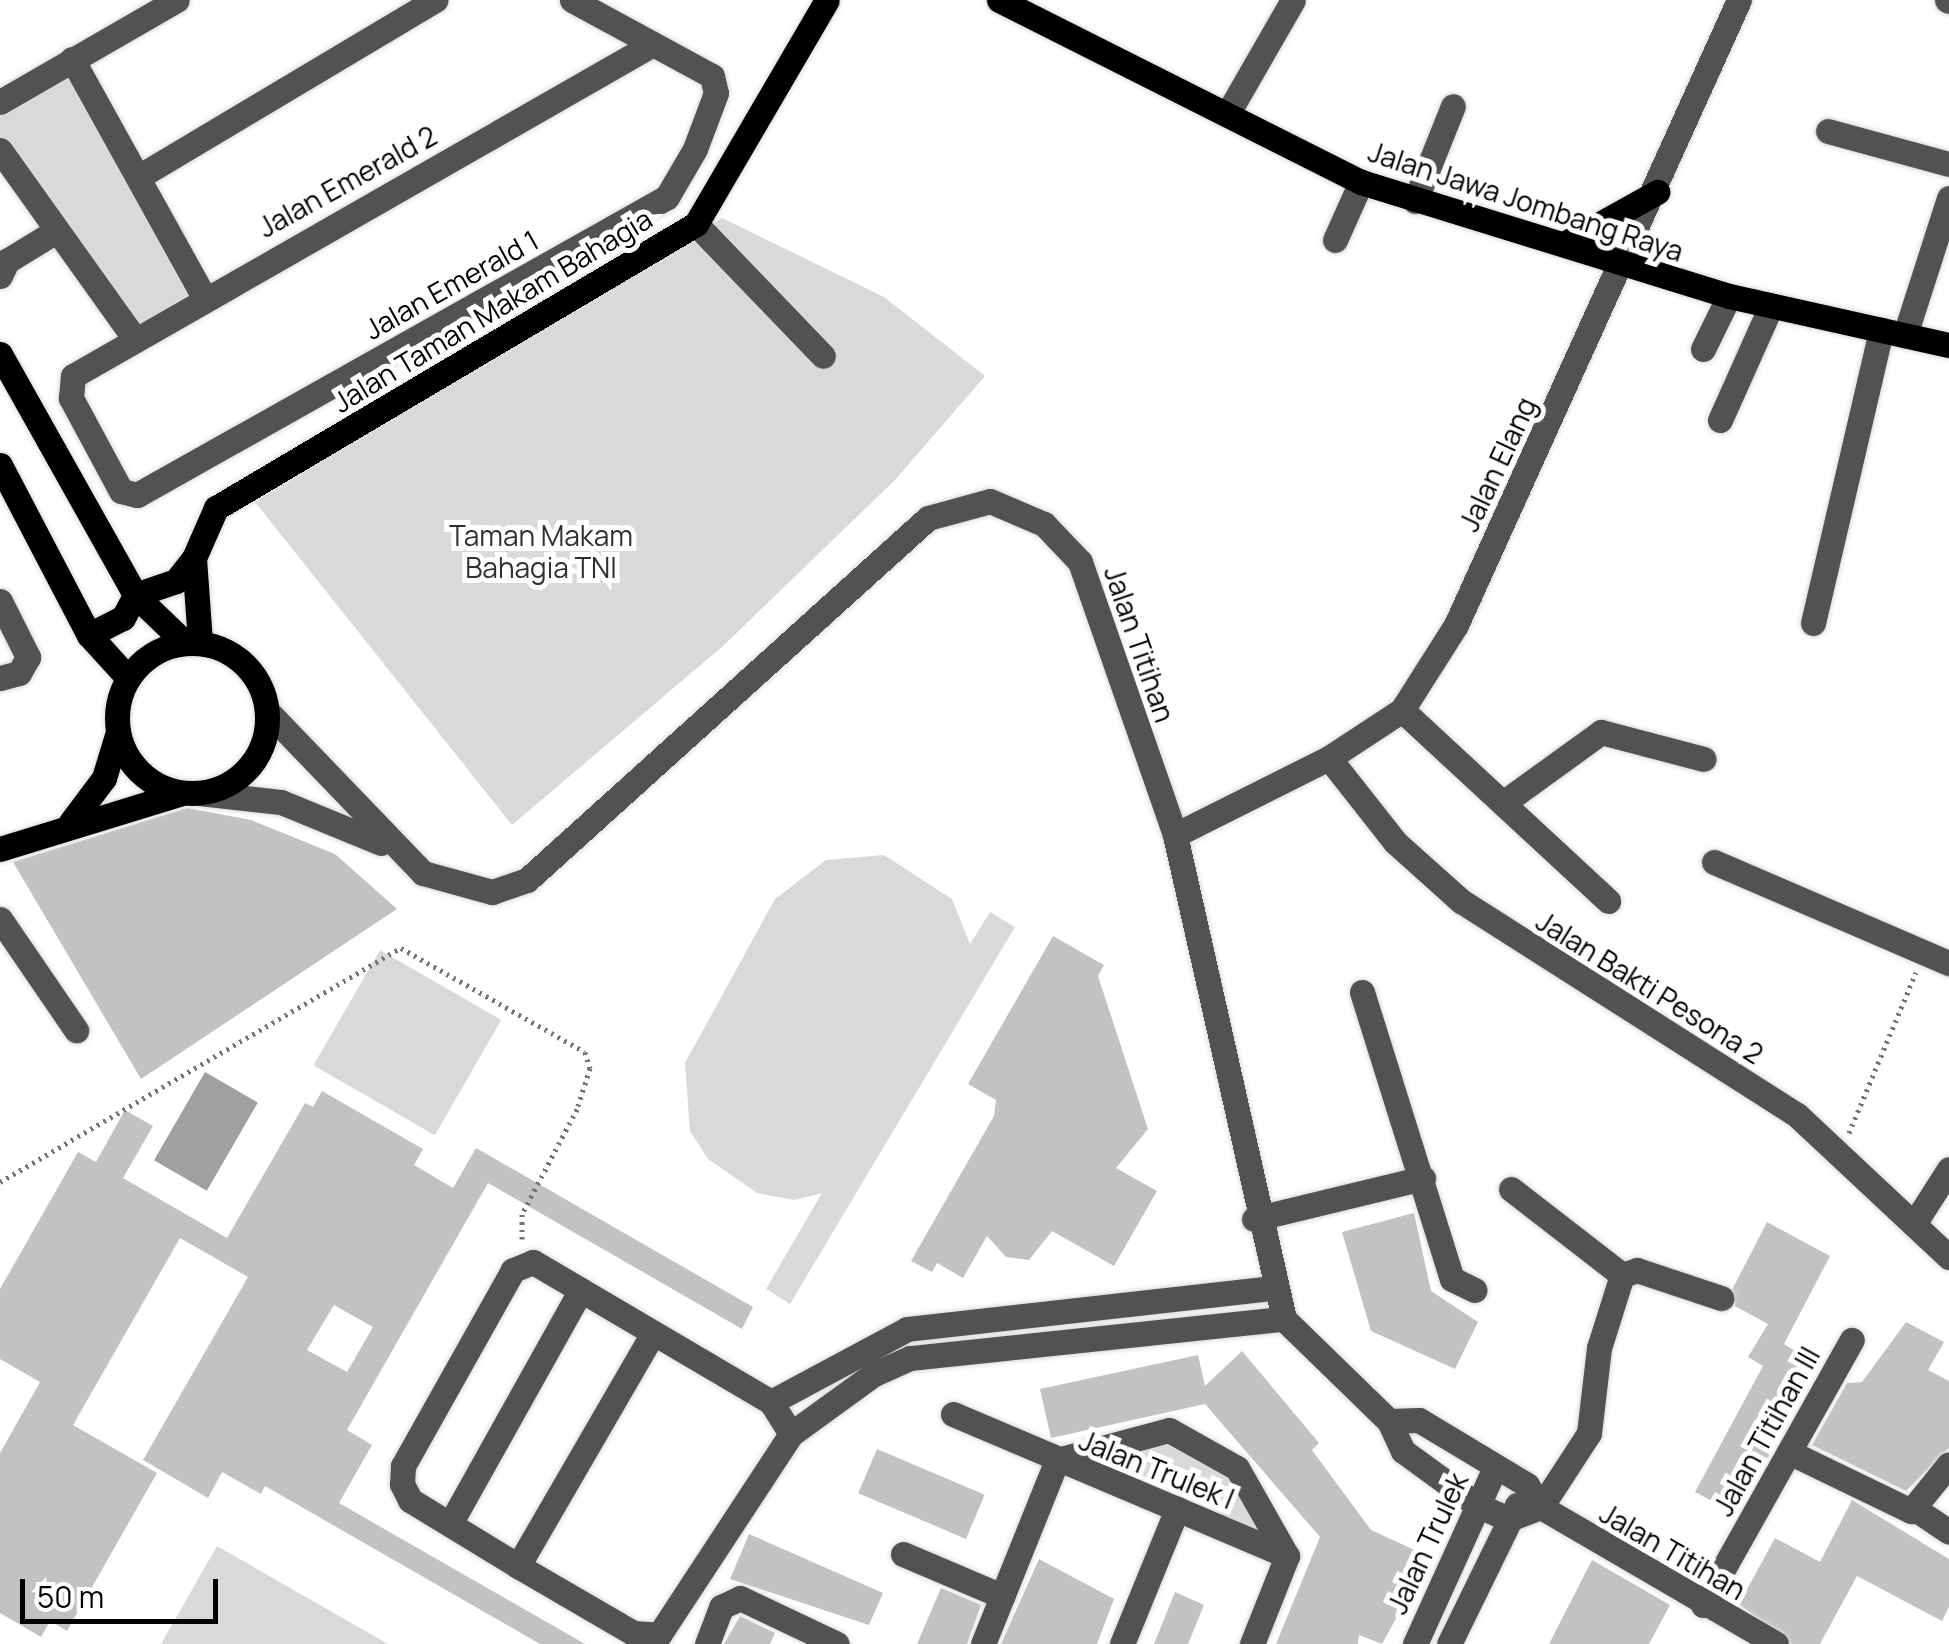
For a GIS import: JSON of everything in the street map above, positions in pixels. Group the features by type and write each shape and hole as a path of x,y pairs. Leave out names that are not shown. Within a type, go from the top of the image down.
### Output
{"main road":[{"name":"Jalan Taman Makam Bahagia","path":"193,643 194,558 216,508 696,224 827,0"},
{"name":"Jalan Jawa Jombang Raya","path":"1011,3 1362,182 1415,202 1730,296 1949,345"},
{"path":"1564,244 1656,192"},
{"path":"0,354 135,595 193,643 248,668 267,710 255,759 231,782 71,822 0,848"},
{"path":"2,472 89,635 128,678"},
{"path":"135,595 164,589 194,558"},
{"path":"89,635 124,618 135,595"},
{"path":"71,822 104,778 128,678 143,660 193,643"},
{"path":"118,732 135,767 190,793"}],"street":[{"path":"0,102 177,0"},
{"path":"140,176 435,0"},
{"name":"Jalan Emerald 1","path":"73,376 70,398 112,478 137,496 667,197 716,93 702,64 653,44 572,0"},
{"path":"1228,113 1292,0"},
{"name":"Jalan Elang","path":"1175,834 1329,758 1402,710 1456,625 1740,0"},
{"name":"Jalan Emerald 2","path":"73,376 204,295 653,44"},
{"path":"72,59 204,295"},
{"path":"1415,202 1453,106"},
{"path":"1828,130 1949,164"},
{"path":"0,150 134,338"},
{"path":"1335,240 1362,182"},
{"path":"1813,623 1893,333 1949,198"},
{"path":"696,224 823,356"},
{"path":"2,265 56,231"},
{"path":"1703,349 1730,296"},
{"path":"1720,420 1771,306"},
{"name":"Jalan Titihan","path":"190,793 281,802 399,852 470,892 528,880 928,518 990,501 1044,524 1080,562 1175,834 1254,1219 1270,1288 1284,1319 1390,1420 1403,1451 1477,1505 1509,1519"},
{"path":"0,601 28,657 19,673 0,678"},
{"name":"Jalan Titihan","path":"267,710 399,852"},
{"path":"1402,710 1608,901"},
{"path":"1504,803 1601,732 1704,759"},
{"name":"Jalan Bakti Pesona 2","path":"1329,758 1395,842 1461,901 1842,1150 1949,1257"},
{"path":"1714,862 1938,959"},
{"path":"0,919 76,1030"},
{"path":"1362,992 1452,1279 1475,1290"},
{"path":"1914,1224 1949,1169"},
{"path":"1254,1219 1423,1178"},
{"path":"1510,1189 1622,1275"},
{"path":"792,1434 771,1402 581,1290 522,1264 403,1466 410,1500 633,1633 659,1635 792,1434 874,1374 910,1358 1284,1319"},
{"path":"1622,1275 1637,1270 1721,1298"},
{"path":"1450,1644 1509,1519 1588,1433 1599,1348 1622,1275"},
{"path":"771,1402 861,1349 907,1329 1270,1288"},
{"path":"450,1524 581,1290"},
{"path":"518,1566 654,1333"},
{"name":"Jalan Titihan III","path":"1703,1604 1852,1340"},
{"path":"861,1349 874,1374"},
{"path":"953,1414 1057,1460 983,1644"},
{"name":"Jalan Titihan","path":"1390,1420 1411,1416 1703,1604 1776,1644"},
{"name":"Jalan Trulek I","path":"1057,1460 1169,1430 1192,1436 1251,1482 1287,1556"},
{"path":"1789,1452 1884,1505 1918,1511 1949,1532"},
{"name":"Jalan Trulek I","path":"1057,1460 1287,1556"},
{"path":"1918,1511 1949,1464"},
{"name":"Jalan Trulek","path":"1415,1644 1495,1468"},
{"path":"1122,1644 1177,1509"},
{"path":"902,1554 1002,1596"},
{"path":"1252,1644 1287,1556"},
{"path":"706,1644 730,1599 784,1615 837,1644"}],"path":[{"path":"0,1182 402,948 585,1052 590,1068 577,1108 522,1214 522,1264"},
{"path":"1842,1150 1938,959"}],"green space":[{"path":"72,59 203,295 134,338 0,150 0,101"},
{"name":"Taman Makam Bahagia TNI","path":"722,218 884,297 985,376 895,480 723,646 512,825 255,502"},
{"path":"884,855 952,899 970,944 990,912 1015,927 790,1304 766,1289 822,1193 794,1200 757,1193 708,1159 690,1131 685,1063 775,899 826,860"},
{"path":"380,950 501,1020 435,1135 314,1065"},
{"path":"1173,1431 1252,1488 1287,1556 1179,1486 1064,1455"},
{"path":"217,1546 388,1644 161,1644"}],"shaded area":[{"path":"205,1072 258,1102 207,1191 154,1160"}],"building":[{"path":"187,808 251,820 335,854 397,909 141,1079 13,862"},
{"path":"1053,936 1104,965 1098,976 1148,1129 1116,1168 1157,1191 1114,1266 1052,1231 1029,1260 1006,1257 987,1236 963,1278 937,1263 932,1272 911,1261 994,1116 996,1100 968,1084"},
{"path":"322,1091 423,1149 414,1165 453,1188 476,1148 753,1307 742,1329 488,1183 347,1430 372,1445 339,1503 585,1644 540,1644 265,1486 261,1494 222,1472 208,1498 143,1460 248,1277 180,1238 73,1425 157,1473 67,1631 50,1621 41,1637 0,1613 0,1453 40,1382 0,1359 0,1289 78,1152 96,1162 125,1110 153,1126 123,1178 227,1238 305,1103 313,1107","holes":["334,1305 373,1327 347,1372 307,1350"]},
{"path":"1414,1213 1431,1291 1478,1322 1455,1369 1371,1331 1342,1232"},
{"path":"1767,1222 1830,1256 1784,1344 1819,1366 1736,1514 1695,1492 1763,1366 1748,1357 1768,1324 1735,1306 1733,1288"},
{"path":"1906,1322 1944,1342 1928,1370 1949,1381 1949,1448 1906,1491 1812,1445 1847,1383 1862,1382"},
{"path":"1242,1351 1319,1443 1312,1450 1371,1530 1430,1557 1382,1644 1359,1635 1358,1644 1276,1644 1320,1537 1205,1404 1051,1438 1040,1389 1198,1355 1205,1386"},
{"path":"877,1449 985,1495 966,1539 858,1493"},
{"path":"1852,1500 1949,1559 1949,1607 1942,1621 1857,1576 1820,1644 1792,1644 1739,1604 1775,1538 1820,1562"},
{"path":"749,1534 883,1593 869,1625 730,1579"},
{"path":"1039,1559 1114,1599 1097,1644 1001,1644"},
{"path":"1592,1560 1670,1605 1649,1644 1549,1644"},
{"path":"941,1588 981,1605 967,1644 917,1644"},
{"path":"1175,1592 1204,1605 1188,1644 1154,1644"},
{"path":"740,1616 775,1633 770,1644 724,1644"}]}
